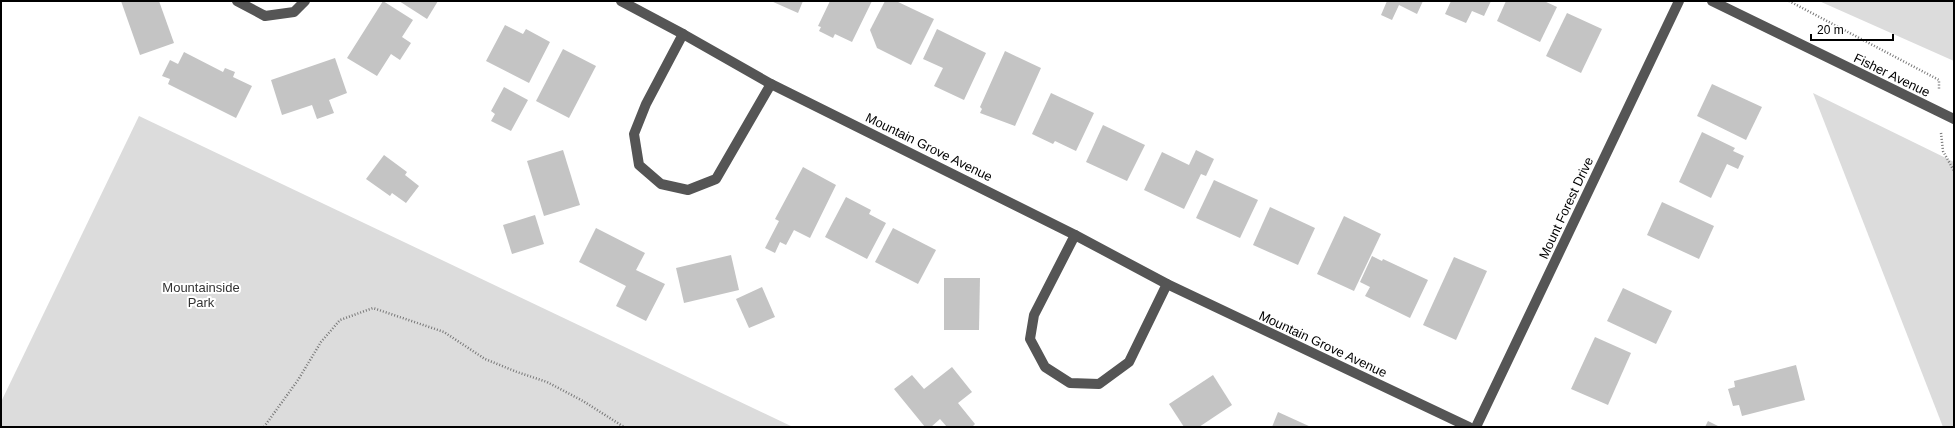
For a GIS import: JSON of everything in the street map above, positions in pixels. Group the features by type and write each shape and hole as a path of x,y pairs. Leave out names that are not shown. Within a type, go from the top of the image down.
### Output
{"street":[{"path":"237,1 265,16 294,12 305,1"},
{"name":"Mountain Grove Avenue","path":"621,1 771,84 1075,235 1167,284 1469,427"},
{"name":"Mount Forest Drive","path":"1476,427 1679,1"},
{"name":"Fisher Avenue","path":"1712,1 1954,119"},
{"path":"683,34 646,104 634,134 639,165 661,184 688,190 716,179 771,84"},
{"path":"1075,235 1034,315 1030,339 1045,367 1070,383 1099,384 1129,362 1167,284"}],"path":[{"path":"264,427 298,380 321,342 340,320 373,308 444,332 485,359 547,382 624,427"}],"green space":[{"path":"1819,1 1954,1 1954,61"},
{"path":"1813,93 1954,162 1954,427 1943,427"},
{"name":"Mountainside Park","path":"139,116 793,427 1,427 1,402"}],"building":[{"path":"121,1 159,1 174,43 140,55"},
{"path":"383,1 413,20 402,37 411,43 400,60 391,54 377,76 347,58"},
{"path":"399,1 438,1 427,19"},
{"path":"771,1 803,1 798,13"},
{"path":"830,1 872,1 852,42 835,34 833,38 819,31 821,27 818,26"},
{"path":"885,1 896,1 934,19 911,65 877,48 870,30"},
{"path":"1387,1 1423,1 1417,14 1399,5 1392,20 1381,15"},
{"path":"1451,1 1491,1 1484,16 1472,11 1466,23 1445,14"},
{"path":"1506,1 1544,1 1557,7 1540,42 1497,21"},
{"path":"1567,13 1602,29 1581,73 1546,56"},
{"path":"505,25 523,34 526,29 550,42 529,83 486,61"},
{"path":"937,29 986,53 964,100 934,86 943,68 923,59"},
{"path":"563,49 596,66 569,118 536,101"},
{"path":"1005,51 1041,68 1015,126 980,113 982,109 980,107"},
{"path":"184,52 223,72 225,68 235,72 233,77 252,86 236,118 168,84 170,79 162,76 170,60 178,64"},
{"path":"335,58 347,93 329,100 334,113 317,119 312,105 282,115 271,80"},
{"path":"1712,84 1762,107 1746,140 1697,116"},
{"path":"504,87 528,100 511,131 491,121 495,114 491,111"},
{"path":"1051,93 1094,113 1076,151 1055,141 1053,144 1032,134"},
{"path":"1103,125 1145,145 1127,181 1086,162"},
{"path":"1702,132 1735,148 1733,151 1744,156 1738,169 1727,164 1711,198 1679,182"},
{"path":"563,150 580,205 544,216 527,161"},
{"path":"1196,150 1214,159 1206,176 1201,174 1184,209 1144,190 1162,152 1189,165"},
{"path":"384,155 407,172 405,175 419,186 406,203 392,193 390,196 366,179"},
{"path":"803,167 836,185 810,238 794,230 786,245 780,242 775,253 765,248 779,221 775,219"},
{"path":"1214,180 1258,200 1240,238 1196,218"},
{"path":"846,197 871,210 869,214 886,223 867,259 825,237"},
{"path":"1662,202 1714,226 1699,259 1647,235"},
{"path":"1270,207 1315,228 1298,265 1253,245"},
{"path":"535,215 544,244 512,254 503,225"},
{"path":"1344,216 1381,234 1354,291 1317,274"},
{"path":"596,228 645,253 636,270 665,284 646,321 616,306 626,286 579,262"},
{"path":"893,228 936,250 918,284 875,262"},
{"path":"731,255 739,290 684,303 676,268"},
{"path":"1372,256 1382,261 1383,259 1428,280 1410,318 1365,296 1370,287 1360,282"},
{"path":"1454,257 1487,271 1456,340 1423,325"},
{"path":"944,278 980,278 979,330 944,330"},
{"path":"762,287 775,317 749,328 736,299"},
{"path":"1623,288 1672,311 1656,344 1607,321"},
{"path":"1595,337 1631,353 1608,405 1571,389"},
{"path":"1796,365 1805,400 1742,416 1739,405 1733,406 1728,389 1735,387 1734,381"},
{"path":"952,367 972,392 958,403 975,424 972,427 947,427 940,419 931,427 925,427 894,389 912,375 924,389"},
{"path":"1213,375 1232,405 1199,427 1184,427 1169,404"},
{"path":"1278,412 1311,427 1272,427"},
{"path":"1708,421 1720,427 1705,427"}]}
